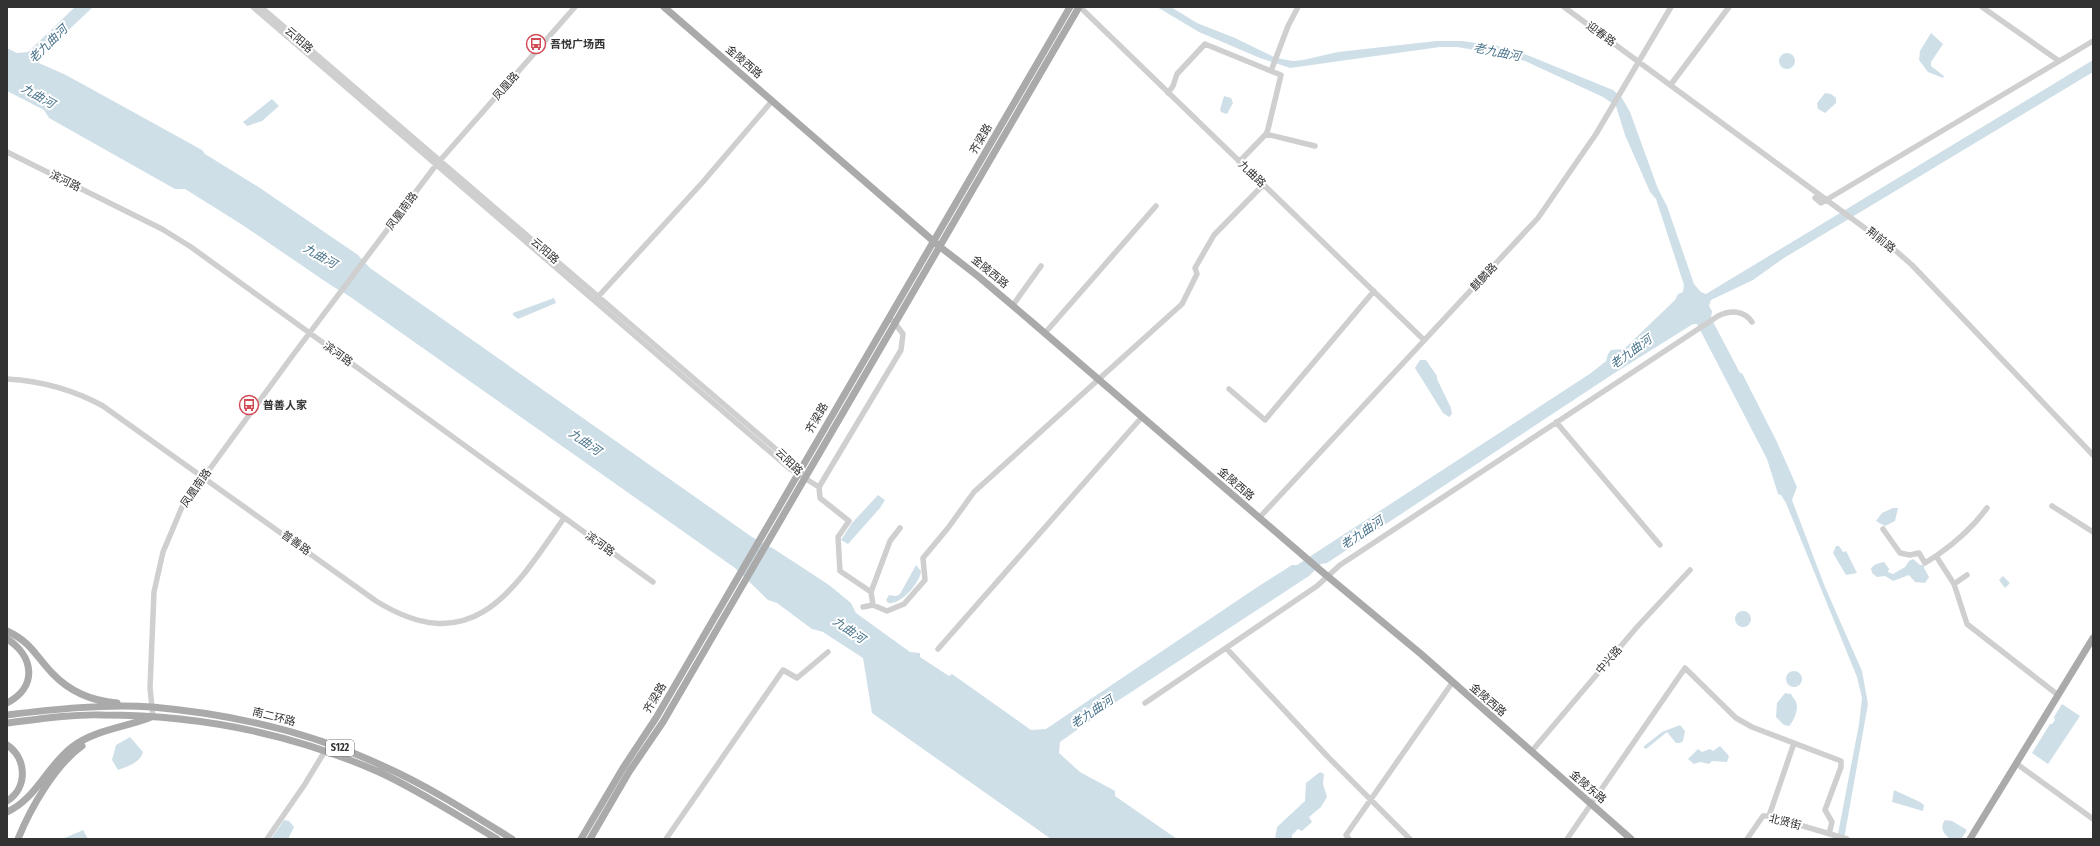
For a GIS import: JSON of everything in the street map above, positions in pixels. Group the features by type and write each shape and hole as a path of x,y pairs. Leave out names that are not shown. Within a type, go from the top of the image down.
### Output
{"main road":[{"name":"金陵西路","path":"664,7 933,241 1012,305 1302,555 1421,654 1531,752"},
{"name":"齐梁路","path":"770,529 805,477 892,320 933,241 1070,7"},
{"name":"齐梁路","path":"590,839 630,772 663,722 770,529 799,472 939,246 1079,7"},
{"name":"齐梁路","path":"581,839 623,768 656,718 736,589"},
{"path":"7,631 23,639 51,672 73,690 92,698 151,707"},
{"path":"1970,839 2093,638"},
{"path":"7,639 19,647 25,657 28,668 28,679 23,690 14,699 7,703"},
{"name":"南二环路","path":"7,715 51,709 151,707 231,718 289,731 350,752 406,777 512,839"},
{"name":"南二环路","path":"7,723 50,717 103,714 201,722 259,732 325,752 379,772 498,839"},
{"path":"7,812 24,802 56,768 71,748 94,734 153,717"},
{"path":"7,800 17,792 22,783 23,772 20,762 9,746"},
{"name":"金陵东路","path":"1531,752 1631,839"},
{"path":"18,839 24,824 56,768"},
{"path":"402,784 406,777"}],"street":[{"name":"凤凰路","path":"438,163 575,7"},
{"name":"九曲路","path":"1079,7 1424,340"},
{"path":"1272,69 1288,26 1298,7"},
{"name":"迎春路","path":"1564,7 1639,61"},
{"name":"麒麟路","path":"1259,518 1538,218 1596,134 1620,91 1671,7"},
{"path":"1672,83 1729,7"},
{"path":"1982,7 2059,61"},
{"name":"云阳路","path":"258,8 799,472 819,487"},
{"path":"1815,198 1821,203 1827,200 2093,41"},
{"path":"1168,93 1173,86 1177,74 1205,44 1272,69 1281,74 1281,79 1266,134 1240,162"},
{"name":"荆前路","path":"1639,61 1878,237 1912,265 2093,455"},
{"path":"597,299 702,183 772,101"},
{"path":"1266,134 1315,146"},
{"name":"滨河路","path":"7,152 162,228 191,247 653,582"},
{"name":"凤凰南路","path":"153,717 150,688 154,592 162,559 182,507 203,476 337,295 367,258 438,163"},
{"path":"863,608 873,605 887,611 904,604 925,580 923,558 948,528 974,492 1182,304 1197,274 1195,268 1214,235 1263,185"},
{"path":"1045,333 1156,206"},
{"path":"1012,305 1041,266"},
{"path":"1229,389 1265,420 1374,291"},
{"path":"1145,703 1317,586 1340,565 1713,319 1729,311 1734,311 1749,318 1752,322"},
{"path":"871,592 840,571 838,537 849,521 820,498 819,487 901,350 903,334 892,320"},
{"name":"普善路","path":"7,379 49,384 87,397 136,428 376,601 392,611 410,618 428,622 450,623 468,619 486,612 500,601 526,574 564,518"},
{"path":"938,649 1142,417"},
{"path":"1556,422 1660,545"},
{"path":"2052,506 2093,532"},
{"path":"1883,529 1900,553 1910,555 1919,553 1925,563 1956,541 1979,520 1987,508"},
{"path":"873,605 871,592 890,541 900,528"},
{"path":"1936,556 1954,584 1967,624 2058,695"},
{"name":"中兴路","path":"1531,752 1637,627 1690,570"},
{"path":"1954,584 1967,575"},
{"path":"1226,648 1371,801 1410,839"},
{"path":"666,839 783,670 797,678 828,652"},
{"path":"1566,839 1685,668 1736,718 1841,761 1841,767 1825,810 1832,822 1831,834"},
{"path":"1349,839 1346,835 1452,683"},
{"path":"1769,816 1794,743"},
{"path":"267,839 325,752"},
{"path":"2017,764 2093,819"},
{"name":"北贤街","path":"1747,839 1763,816 1769,816 1847,839"}],"water":[{"path":"75,7 93,7 42,55 39,63 66,75 202,150 205,154 260,188 358,255 370,268 752,537 774,549 829,585 851,603 856,613 910,652 920,653 920,657 949,676 952,674 1031,730 1046,729 1259,586 1292,565 1297,565 1591,373 1606,361 1611,350 1624,349 1675,300 1678,294 1683,292 1684,285 1656,199 1650,192 1625,135 1616,106 1603,97 1525,61 1505,55 1457,47 1440,47 1290,68 1260,58 1199,32 1157,7 1171,7 1197,23 1235,38 1276,58 1293,61 1338,52 1436,41 1462,41 1497,46 1520,52 1613,90 1622,98 1630,112 1658,189 1667,206 1694,284 1701,292 1706,294 2093,60 2093,72 1784,258 1753,280 1711,300 1709,306 1712,311 1711,318 1740,373 1742,373 1777,442 1797,487 1792,500 1825,587 1862,671 1868,704 1844,839 1837,839 1859,724 1862,698 1857,677 1786,503 1781,495 1778,494 1767,459 1697,324 1693,324 1613,374 1327,563 1321,564 1309,576 1119,700 1060,742 1059,753 1080,772 1115,791 1115,796 1177,839 1051,839 872,713 863,658 823,632 812,629 777,603 768,600 735,568 349,296 241,224 185,189 175,189 49,118 44,110 7,91 7,48 17,53 28,52"},
{"path":"1931,33 1943,44 1931,62 1931,66 1944,76 1943,78 1928,72 1919,60 1920,51"},
{"path":"1787,53 1793,55 1795,61 1793,67 1787,69 1781,67 1779,61 1781,55"},
{"path":"1825,93 1831,94 1836,98 1836,103 1825,113 1818,109 1817,103"},
{"path":"1224,96 1231,98 1233,103 1227,114 1221,112 1220,110"},
{"path":"272,99 279,106 262,121 247,126 243,122"},
{"path":"554,298 556,303 518,319 513,315 513,313"},
{"path":"1420,360 1426,360 1437,376 1437,379 1451,408 1452,414 1449,417 1443,413 1415,368"},
{"path":"878,495 885,500 880,508 848,544 841,540 852,523"},
{"path":"1893,508 1898,508 1895,521 1885,526 1876,521 1882,513"},
{"path":"1836,546 1839,546 1843,552 1846,551 1857,573 1846,575 1833,553"},
{"path":"1913,559 1920,565 1924,565 1929,577 1925,583 1915,582 1909,575 1893,581 1885,576 1877,577 1872,573 1871,568 1876,564 1884,562 1889,569 1888,572 1893,574 1905,567 1909,561"},
{"path":"916,565 921,571 914,587 898,601 888,603 886,600 889,595 896,596 900,594"},
{"path":"2003,576 2010,583 2005,588 1999,580"},
{"path":"1740,611 1746,611 1751,616 1749,625 1746,627 1740,627 1735,622 1735,616"},
{"path":"1791,671 1797,671 1802,676 1800,685 1797,687 1791,687 1786,682 1786,676"},
{"path":"1785,693 1791,694 1797,705 1796,715 1789,726 1784,725 1776,717 1777,703"},
{"path":"2062,704 2080,716 2048,764 2032,753 2050,724 2052,724 2055,720 2054,717"},
{"path":"1680,725 1685,731 1683,741 1680,743 1676,743 1667,732 1646,749 1643,747 1662,732"},
{"path":"130,737 143,752 139,759 118,770 112,760 116,745"},
{"path":"1720,746 1729,756 1727,762 1712,761 1709,764 1700,762 1694,764 1688,759 1698,749 1702,752 1710,749 1713,751"},
{"path":"1320,772 1324,774 1323,784 1327,797 1321,807 1309,817 1312,822 1302,831 1298,829 1292,835 1292,839 1275,839 1277,827 1305,801 1306,783"},
{"path":"1894,790 1920,802 1924,805 1923,811 1892,802"},
{"path":"284,820 289,821 294,827 288,839 271,839"},
{"path":"1945,820 1952,821 1967,830 1961,839 1950,839 1946,835 1942,828"},
{"path":"83,830 88,839 62,839 81,831"}],"place":[{"name":"吾悦广场西","path":"536,44"},
{"name":"普善人家","path":"249,405"}],"water label":[{"name":"老九曲河","path":"48,44"},
{"name":"老九曲河","path":"1497,52"},
{"name":"九曲河","path":"38,96"},
{"name":"九曲河","path":"320,256"},
{"name":"老九曲河","path":"1631,352"},
{"name":"九曲河","path":"585,442"},
{"name":"老九曲河","path":"1362,533"},
{"name":"九曲河","path":"849,630"},
{"name":"老九曲河","path":"1092,712"}]}
